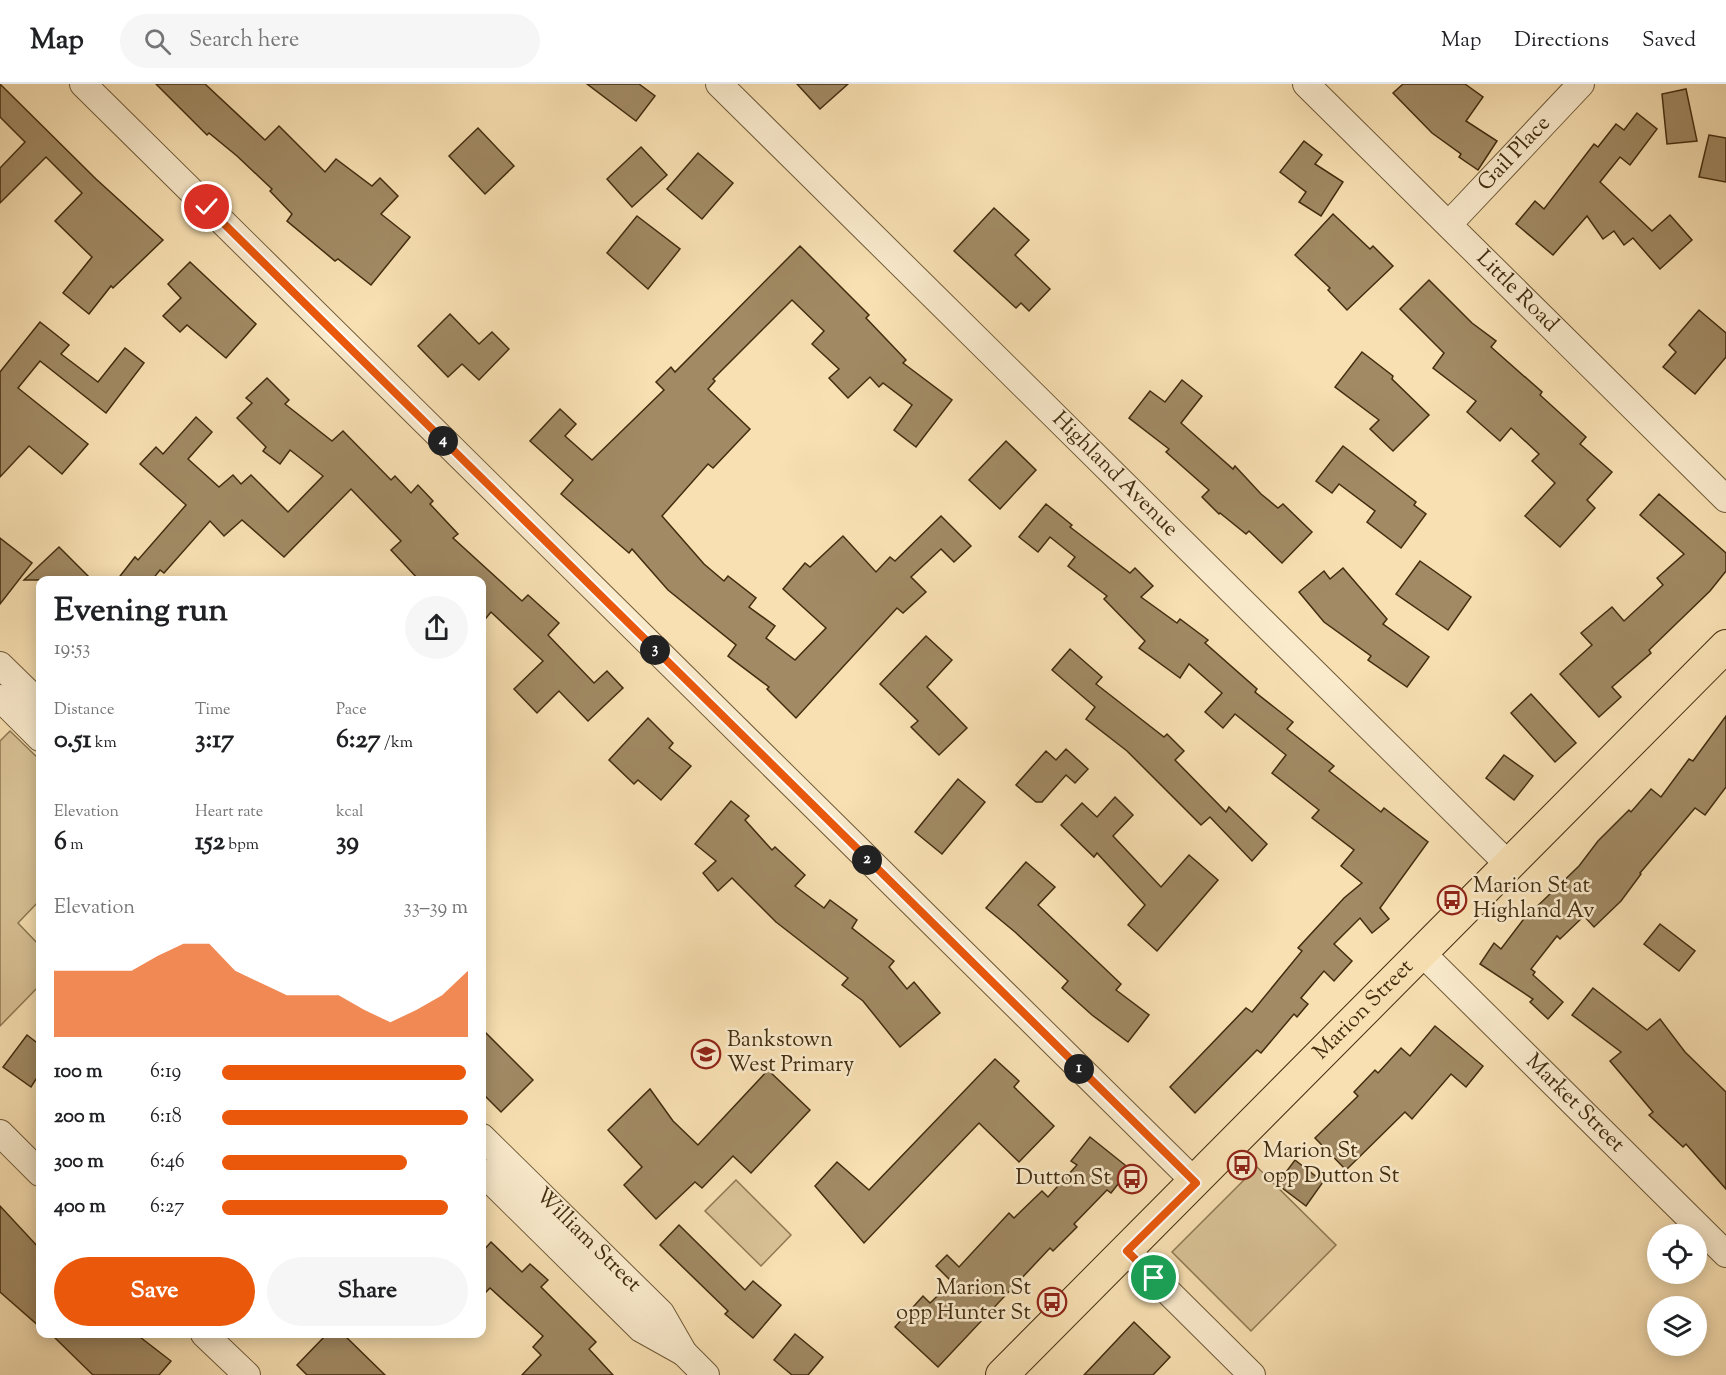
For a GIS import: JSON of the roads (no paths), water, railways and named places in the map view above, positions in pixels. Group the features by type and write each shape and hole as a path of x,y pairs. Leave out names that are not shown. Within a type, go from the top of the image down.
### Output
{"main road":[{"name":"Marion Street","path":"1002,1375 1723,656"}],"street":[{"path":"83,84 1196,1183"},
{"name":"Highland Avenue","path":"719,84 1510,866"},
{"name":"Little Road","path":"1306,84 1726,499"},
{"name":"Gail Place","path":"1449,224 1581,84"},
{"path":"0,665 36,701"},
{"path":"0,699 36,734"},
{"name":"Market Street","path":"1423,954 1726,1254"},
{"path":"0,1133 36,1169"},
{"name":"William Street","path":"486,1141 661,1313 684,1353 706,1375"},
{"name":"William Street","path":"486,1176 641,1329 684,1353"},
{"path":"1127,1251 1252,1375"},
{"path":"208,1338 247,1375"}],"place":[{"name":"Marion St at Highland Av","path":"1452,900"},
{"name":"Bankstown West Primary","path":"706,1054"},
{"name":"Marion St opp Dutton St","path":"1242,1165"},
{"name":"Dutton St","path":"1132,1179"},
{"name":"Marion St opp Hunter St","path":"1052,1302"}]}
